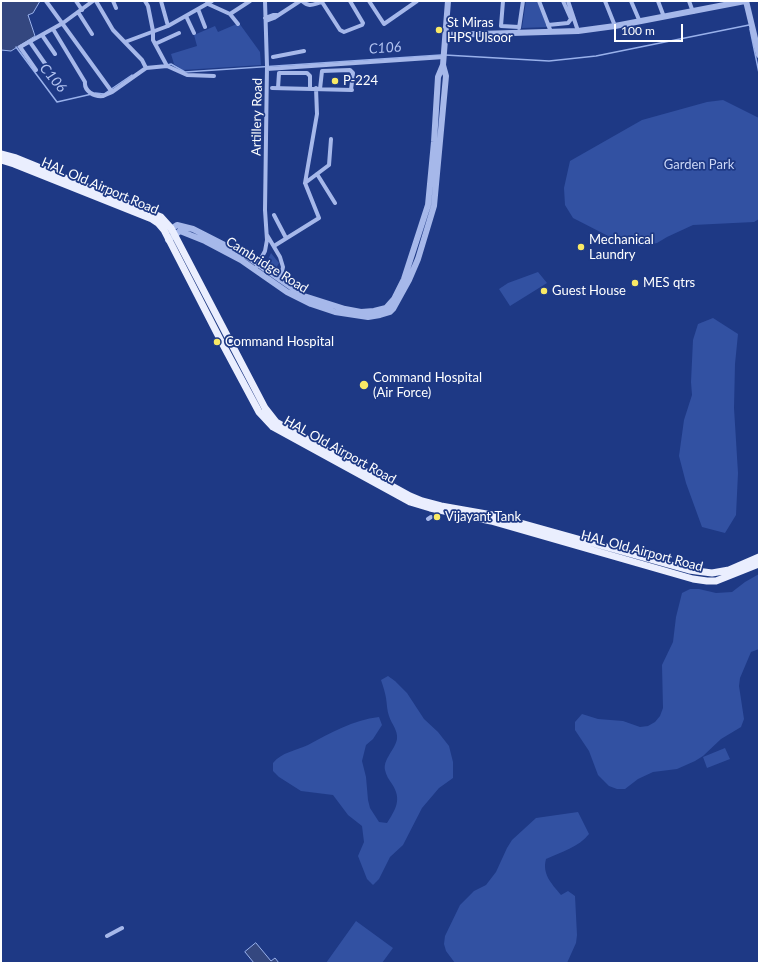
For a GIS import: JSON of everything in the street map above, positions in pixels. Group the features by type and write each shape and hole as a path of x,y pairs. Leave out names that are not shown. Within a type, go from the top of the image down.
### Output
{"main road":[{"name":"HAL Old Airport Road","path":"1,154 16,158 145,209 161,217 222,343 259,412 272,427 430,508 491,521 700,580 716,581 759,564"},
{"name":"HAL Old Airport Road","path":"1,160 152,219 169,234"},
{"name":"HAL Old Airport Road","path":"411,499 492,515 689,570 712,573 729,570 759,557"}],"street":[{"path":"46,1 112,92"},
{"path":"76,1 92,34"},
{"path":"36,70 20,48 63,23 93,1"},
{"path":"96,1 107,21 142,60 146,67"},
{"path":"113,1 116,8"},
{"path":"145,1 148,6 153,31 153,40 167,66"},
{"path":"161,1 168,26"},
{"path":"230,14 250,1"},
{"name":"Artillery Road","path":"254,269 265,251 266,233 267,69 265,1"},
{"path":"266,20 274,18 301,1 306,5 311,6 322,2 340,30 344,32 362,25 363,23 350,1"},
{"path":"371,2 384,24 417,1"},
{"name":"Cambridge Road","path":"169,234 177,225 193,229 258,263 298,299 335,312 368,317 390,312 394,309 418,259 434,206 446,76 443,65 448,1"},
{"path":"503,1 500,26 519,30"},
{"path":"519,30 523,1"},
{"path":"539,1 551,32"},
{"path":"548,25 568,23 570,21 563,1"},
{"path":"568,1 578,31"},
{"path":"605,1 615,26"},
{"path":"632,1 640,22"},
{"path":"658,1 664,17"},
{"path":"689,1 693,12"},
{"path":"446,35 519,30 551,32 578,31 640,22 693,12 716,4 745,1 759,55"},
{"path":"125,42 168,26 198,10 209,2 230,14 238,24"},
{"path":"198,10 205,27"},
{"path":"186,16 194,32"},
{"path":"53,29 86,82 86,90 94,95 103,96 112,92 146,67 167,66 187,75 214,76"},
{"path":"155,44 179,33"},
{"path":"42,35 55,54"},
{"path":"30,42 46,66"},
{"path":"273,57 304,51"},
{"path":"267,69 444,57"},
{"path":"272,88 310,88 318,89 352,90 353,73 350,70 322,71 318,89 317,114 305,184 319,218 274,246"},
{"path":"278,88 279,73 307,73 310,76 310,88"},
{"path":"305,184 329,165 331,140"},
{"path":"317,174 335,204"},
{"path":"274,215 286,238"},
{"name":"Cambridge Road","path":"169,234 180,231 205,240 279,282"},
{"name":"Artillery Road","path":"266,233 283,266 279,282"},
{"path":"107,936 122,928"}],"green space":[{"path":"526,1 537,1 547,27 522,28"},
{"path":"239,23 260,52 261,65 183,70 174,64 171,54 197,46 194,35 215,26 218,32"},
{"name":"Garden Park","path":"723,100 759,118 759,219 754,222 693,225 657,243 640,246 614,239 573,218 565,205 564,188 570,161 642,120 707,102"},
{"path":"271,253 279,263 273,274 264,268"},
{"path":"538,272 547,283 510,306 499,289 508,283"},
{"path":"713,318 738,334 735,364 734,408 738,473 736,515 725,533 702,527 686,483 679,456 684,420 692,395 691,382 693,340 698,324"},
{"path":"759,574 759,649 751,652 740,678 739,686 744,719 741,727 721,739 703,756 695,761 677,769 653,772 638,779 625,789 617,789 609,786 598,775 589,751 575,730 575,722 582,714 598,719 623,721 640,727 648,726 655,722 660,716 663,708 662,665 673,642 676,617 682,593 690,589 699,589 716,593 732,592"},
{"path":"388,676 407,693 424,719 438,732 449,746 453,762 453,778 439,788 422,808 403,845 390,857 379,879 373,885 367,879 358,856 364,842 362,826 348,815 333,795 301,791 279,777 273,771 273,763 280,756 308,745 342,728 360,721 379,717 382,725 373,739 366,745 362,761 366,777 370,808 379,822 387,823 397,804 397,794 385,770 387,758 397,739 396,730 388,714 386,696 381,680"},
{"path":"725,748 730,759 707,768 703,757"},
{"path":"578,812 589,834 575,846 546,859 545,864 548,878 561,895 568,891 575,896 577,935 576,943 567,963 455,963 446,951 444,944 445,936 460,905 474,891 486,885 496,872 512,840 536,818"},
{"path":"356,921 393,948 382,963 326,963"}],"shaded area":[{"path":"1,1 40,1 33,13 28,15 35,36 11,51 1,50"},
{"path":"256,943 271,961 275,958 279,963 254,963 245,952"}],"waterway":[{"name":"C106","path":"445,55 549,61 596,56 749,25"},
{"name":"C106","path":"750,29 759,73"},
{"name":"C106","path":"16,47 57,102 92,94"},
{"name":"C106","path":"167,65 171,64 185,72 441,55"},
{"name":"C106","path":"95,93 104,94 132,75"}],"place":[{"name":"St Miras HPS Ulsoor","path":"439,30"},
{"name":"P-224","path":"335,81"},
{"name":"Mechanical Laundry","path":"581,247"},
{"name":"MES qtrs","path":"635,283"},
{"name":"Guest House","path":"544,291"},
{"name":"Command Hospital","path":"217,342"},
{"name":"Command Hospital (Air Force)","path":"364,385"},
{"name":"Vijayant Tank","path":"437,517"}]}
